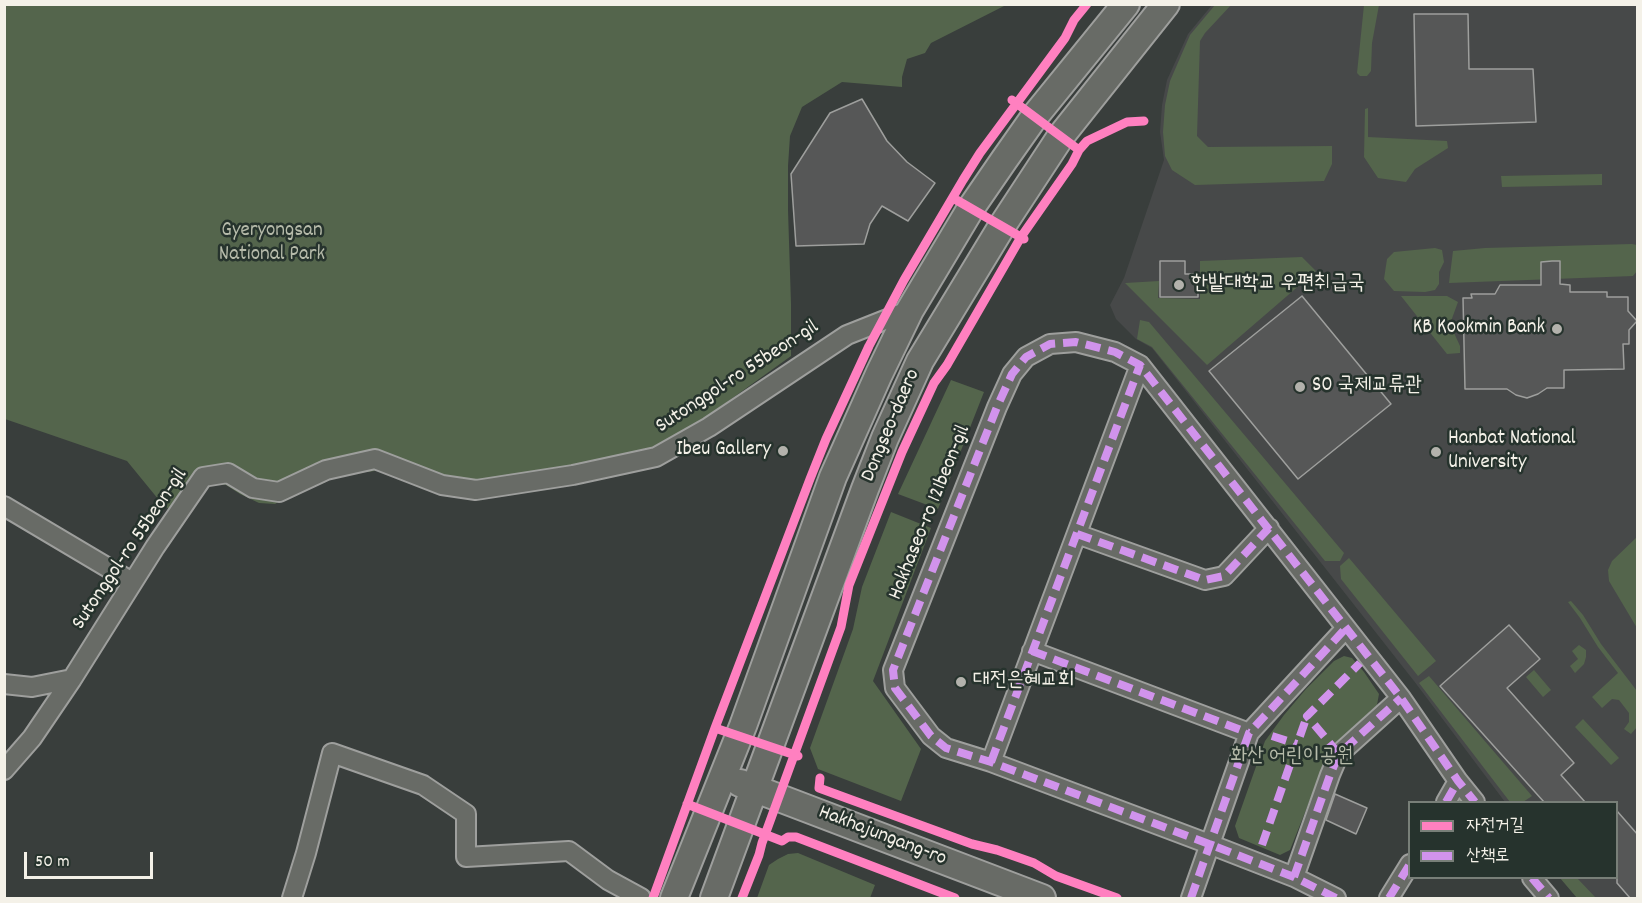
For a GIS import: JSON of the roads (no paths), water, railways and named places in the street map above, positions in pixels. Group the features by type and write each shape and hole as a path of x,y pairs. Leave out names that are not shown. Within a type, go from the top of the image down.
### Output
{"street":[{"name":"Dongseo-daero","path":"674,898 743,726 833,477 910,310 971,208 1004,160 1039,111 1126,4"},
{"name":"Dongseo-daero","path":"714,898 865,489 920,361 995,237 1061,136 1166,4"},
{"name":"Sutonggol-ro 55beon-gil","path":"4,770 32,738 72,679 132,582 203,477 228,473 253,488 279,492 326,470 375,459 442,485 476,490 573,475 656,457 709,428 847,335 910,310"},
{"name":"Hakhaseo-ro 121beon-gil","path":"1336,898 1294,877 1209,844 991,762 946,748 931,736 895,688 893,670 997,407 1012,374 1026,357 1050,344 1076,342 1115,352 1140,365 1401,698 1474,801"},
{"path":"991,762 1140,365"},
{"path":"4,506 132,582"},
{"path":"1077,534 1205,580 1224,576 1269,528"},
{"path":"1191,898 1250,733 1346,628"},
{"path":"1032,651 1250,733"},
{"path":"4,684 32,687 72,679"},
{"path":"1294,877 1339,754 1401,698"},
{"path":"292,898 332,753 423,785 466,814 466,857 569,851 608,880 641,898"},
{"name":"Hakhajungang-ro","path":"723,776 1042,898"},
{"path":"1447,801 1458,781"},
{"path":"1389,898 1408,867"},
{"path":"1533,879 1549,898"}],"place":[{"name":"한밭대학교 우편취급국","path":"1179,285"},
{"name":"KB Kookmin Bank","path":"1557,329"},
{"name":"S0 국제교류관","path":"1300,387"},
{"name":"Ibeu Gallery","path":"783,451"},
{"name":"Hanbat National University","path":"1436,452"},
{"name":"대전은혜교회","path":"961,682"}],"park label":[{"name":"Gyeryongsan National Park","path":"272,244"},
{"name":"화산 어린이공원","path":"1292,758"}]}
